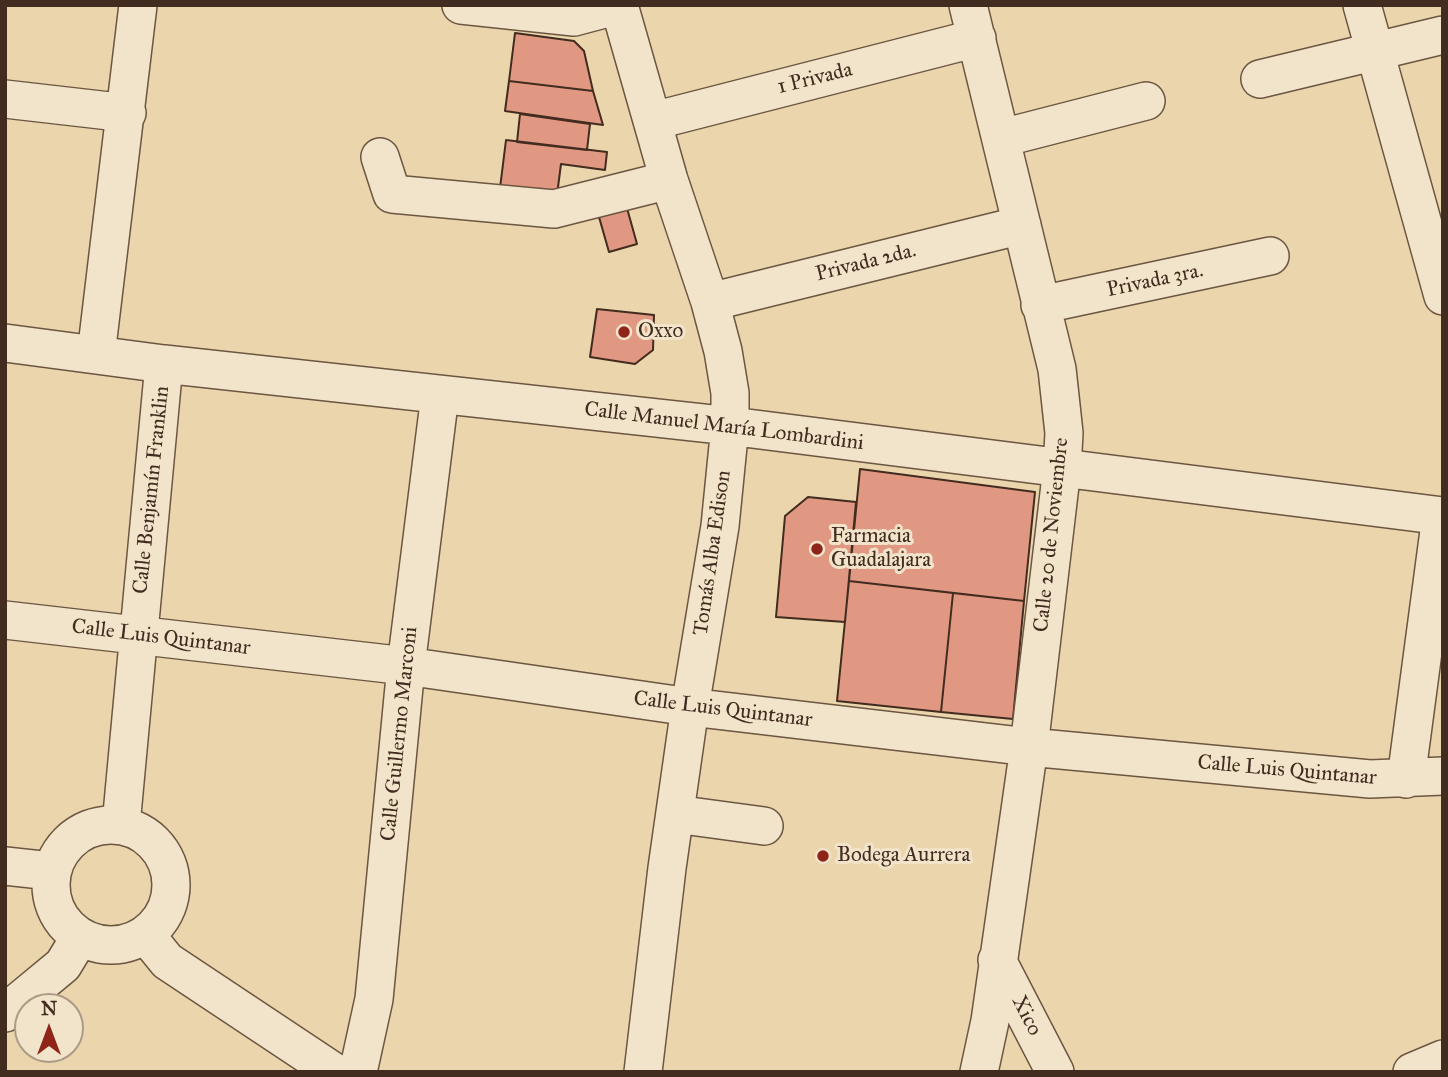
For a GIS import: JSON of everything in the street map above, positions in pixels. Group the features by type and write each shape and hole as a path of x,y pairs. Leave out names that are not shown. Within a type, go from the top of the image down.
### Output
{"street":[{"path":"96,355 138,5"},
{"path":"461,5 575,18 619,5"},
{"name":"Tomás Alba Edison","path":"619,5 669,180 709,302 723,351 730,393 730,426 720,526 690,707 643,1072"},
{"path":"1362,5 1442,293"},
{"name":"1 Privada","path":"653,121 972,22"},
{"name":"Calle 20 de Noviembre","path":"972,22 1058,380 1064,433 1029,747 990,1021 979,1072"},
{"path":"1260,79 1443,35"},
{"path":"5,99 127,113"},
{"path":"1002,138 1146,101"},
{"path":"380,157 392,194 554,209 669,180"},
{"name":"Privada 2da.","path":"709,302 1022,225"},
{"name":"Privada 3ra.","path":"1040,305 1270,256"},
{"name":"Calle Manuel María Lombardini","path":"5,343 164,364 730,426 1442,516"},
{"name":"Calle Benjamín Franklin","path":"121,825 164,364"},
{"name":"Calle Guillermo Marconi","path":"358,1072 374,999 406,666 440,395"},
{"path":"1406,779 1442,516"},
{"name":"Calle Luis Quintanar","path":"5,620 406,666 690,707 1029,747 1359,778 1406,779 1443,776"},
{"path":"675,814 764,826"},
{"path":"103,825 121,825 141,832 157,844 167,862 172,882 170,902 161,921 146,935 127,944 95,944 80,937 65,925 55,909 50,890 51,871 58,854 70,840 85,830 103,825"},
{"path":"5,866 51,871"},
{"path":"146,935 167,961 334,1072"},
{"path":"5,1013 63,965 80,937"},
{"name":"Xico","path":"997,960 1055,1072"},
{"path":"1412,1072 1443,1059"}],"building":[{"path":"515,33 574,41 584,51 593,91 509,81"},
{"path":"509,81 593,91 603,125 505,111"},
{"path":"520,114 590,124 587,150 517,142"},
{"path":"506,140 607,152 605,170 561,164 557,195 500,188"},
{"path":"625,201 637,244 609,252 597,210"},
{"name":"Oxxo","path":"597,309 654,315 653,350 635,364 590,357"},
{"path":"860,469 1035,492 1024,601 849,581"},
{"name":"Farmacia Guadalajara","path":"808,497 856,502 845,622 776,617 785,516"},
{"path":"849,581 953,593 941,712 837,701"},
{"path":"953,593 1024,601 1013,719 941,712"}],"place":[{"name":"Oxxo","path":"624,332"},
{"name":"Farmacia Guadalajara","path":"817,549"},
{"name":"Bodega Aurrera","path":"823,856"}]}
